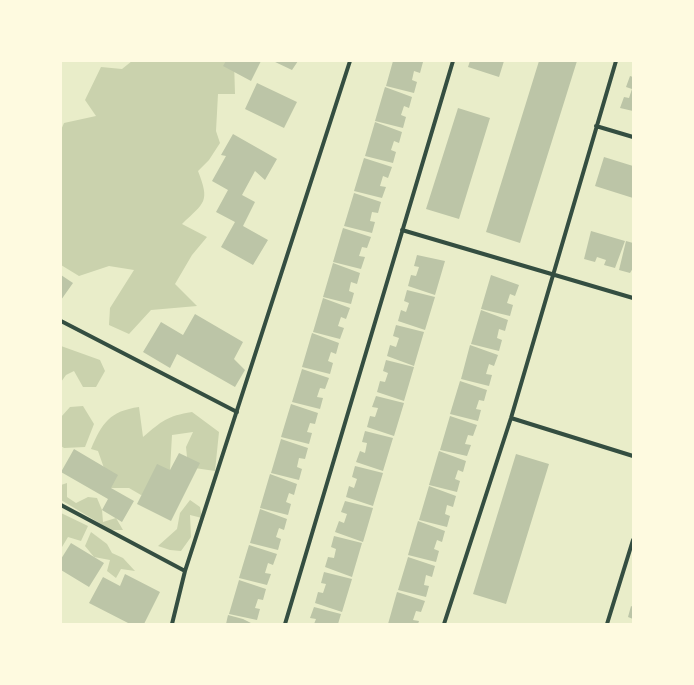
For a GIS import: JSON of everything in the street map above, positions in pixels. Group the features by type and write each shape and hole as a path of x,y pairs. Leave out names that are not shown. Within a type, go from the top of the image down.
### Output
{"street":[{"path":"172,624 185,571 350,61"},
{"path":"285,624 453,61"},
{"path":"444,624 511,418 616,61"},
{"path":"596,126 633,137"},
{"path":"402,230 633,298"},
{"path":"61,321 237,412"},
{"path":"511,418 633,456"},
{"path":"61,505 185,571"},
{"path":"607,624 633,540"}],"green space":[{"path":"132,61 234,61 235,94 218,94 216,131 220,143 209,160 198,171 204,189 203,201 196,211 182,224 207,237 192,255 175,284 197,306 151,310 129,334 109,325 110,308 134,270 109,266 79,276 61,265 61,130 64,123 96,116 85,100 101,67 122,69"},
{"path":"61,346 100,360 105,371 96,387 83,387 74,371 66,375 61,382"},
{"path":"83,406 94,424 85,447 64,448 61,446 61,417 70,407"},
{"path":"139,407 143,437 165,420 176,415 192,412 219,432 215,471 188,467 186,447 193,432 172,435 170,470 154,493 141,495 129,488 111,488 98,451 91,449 103,425 108,420 121,412"},
{"path":"67,483 67,497 76,503 88,497 97,498 102,510 103,522 116,518 123,530 111,530 61,500 61,485"},
{"path":"190,500 200,507 202,518 190,515 191,537 181,551 170,550 158,546 177,529 180,513"},
{"path":"61,513 88,526 81,541 68,537 62,547"},
{"path":"91,532 107,544 112,553 123,558 135,571 121,569 116,578 107,571 110,560 94,557 85,546"}],"building":[{"path":"226,61 261,61 251,81 223,66"},
{"path":"273,61 298,61 292,70"},
{"path":"393,61 423,62 420,73 414,71 412,80 417,82 414,93 386,86"},
{"path":"470,61 504,61 499,77 468,67"},
{"path":"539,61 577,61 520,243 486,232"},
{"path":"630,76 633,77 633,111 620,108 624,97 629,98 632,89 626,87"},
{"path":"257,83 297,102 284,128 245,109"},
{"path":"385,87 412,97 409,108 404,106 401,115 406,117 403,128 375,121"},
{"path":"458,108 490,118 459,219 426,209"},
{"path":"375,122 402,132 399,143 394,141 391,150 396,152 393,163 365,156"},
{"path":"233,134 277,159 265,180 255,171 242,195 255,202 243,226 268,240 253,265 221,247 235,222 216,212 228,190 212,181 226,156 221,155"},
{"path":"604,157 633,166 633,198 595,186"},
{"path":"364,158 392,167 388,178 383,176 380,186 386,187 382,198 354,191"},
{"path":"354,193 381,202 378,213 372,212 370,221 375,222 372,233 344,226"},
{"path":"343,228 371,237 367,248 362,247 359,256 365,257 361,269 333,262"},
{"path":"591,231 625,241 615,268 604,265 606,260 597,257 595,262 584,259"},
{"path":"626,241 633,243 633,268 630,273 619,270"},
{"path":"417,255 445,261 435,295 408,286 411,275 416,276 419,267 414,266"},
{"path":"333,263 360,273 357,284 351,282 349,291 354,293 351,304 323,297"},
{"path":"61,275 73,283 61,300"},
{"path":"491,275 519,285 515,296 510,294 507,303 513,305 510,316 481,309"},
{"path":"407,290 435,297 425,330 398,321 401,310 406,312 409,303 404,301"},
{"path":"323,298 350,308 346,319 341,317 338,326 344,328 340,339 313,332"},
{"path":"481,310 508,320 505,331 499,329 497,338 502,340 499,351 471,344"},
{"path":"195,314 243,342 234,359 245,370 235,387 177,354 170,368 143,352 161,322 183,335"},
{"path":"396,325 424,332 414,366 387,356 390,345 396,347 399,338 393,336"},
{"path":"312,333 339,343 336,354 331,352 328,361 333,363 330,374 302,367"},
{"path":"470,345 498,355 494,366 489,364 486,374 492,375 489,386 461,379"},
{"path":"386,360 414,367 404,401 377,392 380,381 385,382 388,373 383,371"},
{"path":"302,369 329,378 325,389 320,388 317,397 323,398 320,409 292,402"},
{"path":"460,381 487,390 484,401 479,400 476,409 481,410 478,421 450,414"},
{"path":"376,396 404,403 394,436 367,427 370,416 375,417 378,408 372,407"},
{"path":"291,404 318,413 315,424 310,423 307,432 312,433 309,444 281,437"},
{"path":"450,416 477,425 473,436 468,435 465,444 471,445 467,456 440,450"},
{"path":"365,431 393,438 383,471 356,462 360,451 365,453 367,443 362,442"},
{"path":"281,439 308,448 305,459 299,458 297,467 302,469 299,480 271,473"},
{"path":"74,449 118,475 111,488 134,501 122,522 102,510 108,499 61,472"},
{"path":"439,451 466,461 463,472 458,470 455,479 460,481 457,492 429,485"},
{"path":"179,453 200,463 171,521 137,504 157,464 170,470"},
{"path":"516,454 549,464 506,604 473,594"},
{"path":"355,466 383,473 373,506 346,497 349,486 354,488 357,479 352,477"},
{"path":"270,474 297,484 294,495 289,493 286,502 291,504 288,515 260,508"},
{"path":"429,486 456,496 453,507 447,505 445,514 450,516 447,527 419,520"},
{"path":"345,501 373,508 363,542 335,532 339,521 344,523 347,514 341,512"},
{"path":"260,509 287,519 284,530 279,528 276,537 281,539 278,550 250,543"},
{"path":"418,521 445,531 442,542 437,540 434,549 439,551 436,562 408,555"},
{"path":"334,536 362,543 352,577 325,567 328,557 334,558 336,549 331,547"},
{"path":"71,543 104,563 89,587 61,570 61,559"},
{"path":"249,545 277,554 273,565 268,563 265,573 271,574 267,585 239,578"},
{"path":"408,557 435,566 432,577 426,575 424,585 429,586 426,597 398,590"},
{"path":"324,572 352,579 342,612 315,603 318,592 323,593 326,584 321,583"},
{"path":"125,574 160,592 144,624 130,624 89,603 103,577 120,586"},
{"path":"239,580 266,589 263,600 258,599 255,608 260,609 257,620 229,614"},
{"path":"397,592 425,601 421,612 416,611 413,620 419,621 418,624 388,624"},
{"path":"631,606 633,607 633,619 628,617"},
{"path":"314,607 341,614 338,624 314,624 316,619 310,618"},
{"path":"228,615 243,619 253,624 226,624"}]}
